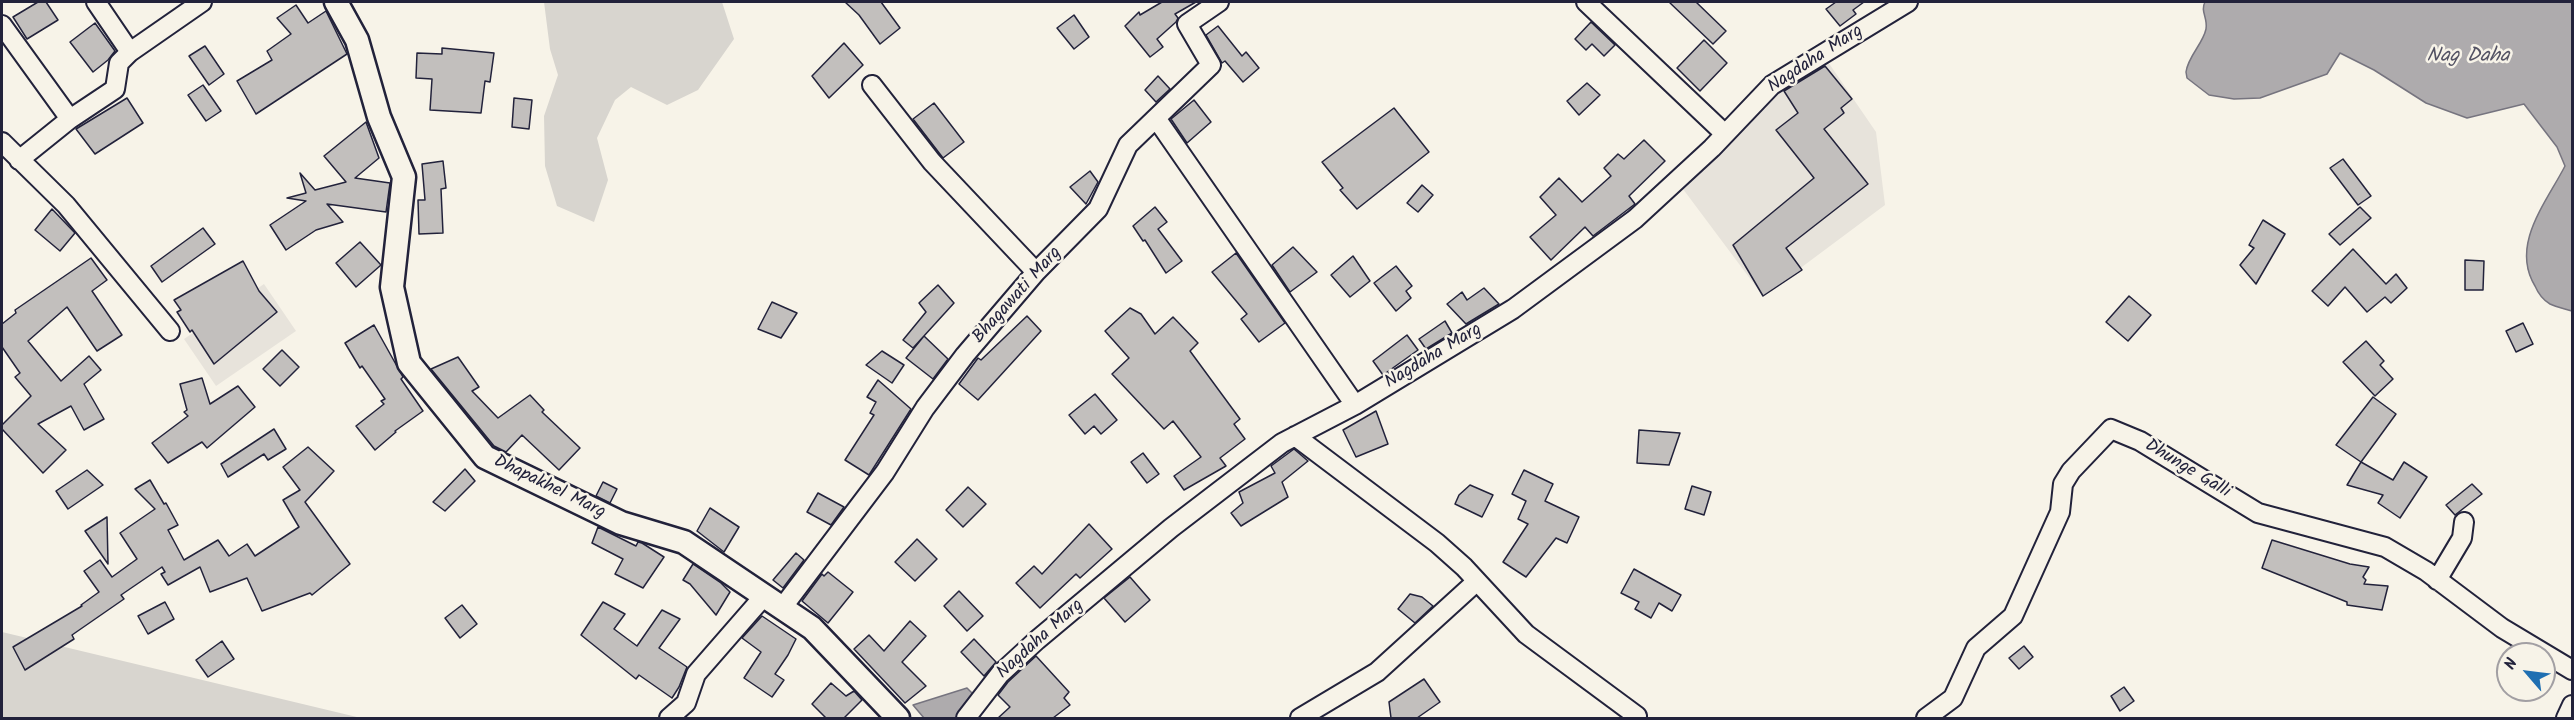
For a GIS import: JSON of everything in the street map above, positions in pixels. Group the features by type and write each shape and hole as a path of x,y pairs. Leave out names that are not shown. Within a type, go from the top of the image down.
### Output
{"main road":[{"name":"Dhapakhel Marg","path":"336,2 357,40 378,117 404,177 393,287 409,363 484,457 621,523 684,542 812,628 898,718"}],"street":[{"path":"96,2 130,52"},
{"path":"19,160 70,119 115,89 119,63 130,52 202,2"},
{"name":"Bhagawati Marg","path":"669,718 686,703 696,674 773,602 885,472 938,390 1036,272 1098,209 1128,145 1211,65 1187,24 1219,2"},
{"path":"1586,2 1725,134"},
{"name":"Nagdaha Marg","path":"966,718 1000,674 1037,640 1171,528 1282,443 1354,405 1513,309 1635,219 1725,134 1772,85 1908,2"},
{"path":"2,25 70,119"},
{"path":"872,85 932,162 1036,272"},
{"path":"1156,118 1354,405"},
{"path":"2,142 66,205 170,331"},
{"name":"Dhunge Galli","path":"1926,718 1953,698 1976,648 2013,616 2060,512 2063,484 2071,471 2111,429 2140,441 2258,513 2385,548 2438,579 2502,628 2572,670"},
{"path":"1295,436 1437,543 1464,567 1526,634 1637,716"},
{"path":"2438,579 2462,537 2464,522"},
{"path":"1300,718 1377,672 1476,582"},
{"path":"2566,718 2572,705"}],"shaded area":[{"path":"544,2 722,2 734,39 698,90 667,105 631,87 615,100 597,138 608,180 594,222 557,206 545,166 544,116 558,75 550,49"},
{"path":"1826,59 1876,132 1885,205 1763,296 1683,189 1776,86"},
{"path":"264,284 296,331 216,386 184,339"},
{"path":"2,632 361,718 2,718"}],"water":[{"name":"Nag Daha","path":"2205,2 2572,2 2572,311 2552,305 2545,300 2528,271 2526,255 2528,240 2541,209 2565,166 2557,147 2524,104 2467,118 2426,103 2374,70 2340,53 2327,74 2260,98 2234,99 2209,95 2187,78 2186,72 2206,29 2203,8"},
{"path":"967,688 975,696 958,718 924,718 913,705"}],"building":[{"path":"38,2 46,2 58,20 27,39 13,17"},
{"path":"845,2 881,2 900,28 880,44 859,15"},
{"path":"1162,2 1196,2 1175,14 1178,18 1176,22 1157,39 1163,47 1150,57 1125,26 1139,12 1140,15"},
{"path":"1669,2 1696,2 1726,31 1713,44"},
{"path":"1836,2 1864,2 1853,10 1856,14 1840,26 1826,9"},
{"path":"296,5 308,23 326,11 347,54 256,114 237,81 272,60 267,51 291,34 277,18"},
{"path":"1074,15 1089,37 1074,49 1057,28"},
{"path":"1591,22 1615,45 1604,56 1592,44 1586,50 1575,39"},
{"path":"95,23 115,51 93,72 70,42"},
{"path":"1218,26 1242,56 1246,52 1259,68 1243,82 1225,61 1222,63 1206,35"},
{"path":"1704,40 1727,63 1700,91 1677,68"},
{"path":"844,43 863,65 829,98 812,76"},
{"path":"205,46 224,74 209,85 189,56"},
{"path":"442,48 494,53 490,82 485,81 481,113 430,110 432,79 416,78 417,53 442,54"},
{"path":"1825,66 1852,99 1841,108 1844,113 1824,129 1868,184 1786,248 1802,270 1763,296 1733,245 1814,178 1776,130 1798,113 1784,91"},
{"path":"1158,76 1170,89 1156,102 1145,90"},
{"path":"1587,83 1600,95 1579,115 1567,101"},
{"path":"203,85 221,111 206,121 188,95"},
{"path":"127,98 143,123 95,154 76,129"},
{"path":"514,98 532,100 529,129 512,127"},
{"path":"1194,100 1211,122 1187,143 1171,119"},
{"path":"934,103 964,142 943,158 913,119"},
{"path":"1394,108 1429,152 1357,209 1340,190 1343,188 1322,162"},
{"path":"366,122 379,158 355,178 390,183 386,212 327,204 343,222 316,230 286,250 270,225 306,201 287,198 306,193 300,173 315,190 346,182 324,156"},
{"path":"1644,140 1665,161 1629,196 1635,204 1593,236 1585,227 1551,260 1530,237 1556,215 1540,197 1559,178 1582,202 1611,176 1604,168 1618,154 1624,159"},
{"path":"2343,159 2371,196 2358,205 2330,168"},
{"path":"443,161 446,188 441,189 443,233 419,234 418,200 425,200 422,164"},
{"path":"1090,171 1098,182 1086,204 1070,187"},
{"path":"1422,185 1433,195 1418,212 1407,203"},
{"path":"1155,207 1167,222 1158,229 1182,261 1166,273 1133,226"},
{"path":"2360,207 2371,218 2340,245 2329,234"},
{"path":"52,209 75,233 60,251 35,230"},
{"path":"2263,220 2285,234 2256,284 2240,265 2254,248 2249,245"},
{"path":"203,228 215,244 162,282 151,266"},
{"path":"360,242 381,265 356,287 336,263"},
{"path":"1293,247 1317,272 1290,292 1272,265"},
{"path":"2353,249 2386,284 2396,274 2407,288 2391,303 2385,297 2367,312 2345,287 2328,306 2312,291"},
{"path":"1236,253 1285,323 1259,342 1241,319 1247,314 1212,272"},
{"path":"1353,256 1370,281 1350,297 1331,275"},
{"path":"91,258 107,280 92,291 122,335 97,351 67,307 28,341 61,381 89,356 101,370 84,384 104,419 84,430 71,406 38,424 66,450 43,473 2,429 2,425 31,396 15,377 20,373 2,347 2,324 16,313 15,310"},
{"path":"2465,260 2484,261 2483,290 2465,290"},
{"path":"243,261 259,291 277,312 214,364 177,312 181,310 174,300"},
{"path":"1396,266 1412,286 1406,291 1411,298 1396,311 1374,283"},
{"path":"938,285 954,303 913,348 903,340 926,312 919,303"},
{"path":"1484,288 1499,304 1466,324 1447,304 1462,292 1467,300"},
{"path":"2129,296 2151,315 2128,341 2106,322"},
{"path":"772,302 797,313 781,338 758,329"},
{"path":"1130,308 1141,314 1155,334 1173,317 1198,343 1190,351 1240,419 1234,424 1245,439 1220,458 1226,466 1184,490 1174,476 1201,457 1173,421 1164,429 1112,374 1129,358 1105,331"},
{"path":"1027,316 1041,331 978,400 959,384 978,358 981,360"},
{"path":"1445,321 1452,333 1426,349 1419,339"},
{"path":"2523,323 2533,344 2516,352 2506,331"},
{"path":"374,325 403,377 401,379 423,411 395,431 375,450 356,426 384,404 381,401 385,399 362,366 360,368 345,343"},
{"path":"1407,335 1418,350 1383,375 1373,361"},
{"path":"924,336 948,359 933,379 906,358"},
{"path":"2366,341 2384,361 2380,365 2393,379 2375,396 2343,362"},
{"path":"282,350 299,367 280,386 263,369"},
{"path":"882,351 904,365 892,383 866,365"},
{"path":"458,357 479,387 472,391 498,418 530,395 544,410 542,412 580,448 559,470 522,435 506,452 494,446 431,369"},
{"path":"202,378 210,404 238,386 255,407 207,448 202,442 168,463 152,443 188,416 184,412 187,410 180,384"},
{"path":"878,380 911,409 869,475 845,460 874,415 870,413 876,402 867,397"},
{"path":"1095,394 1117,420 1101,434 1094,426 1085,434 1069,415"},
{"path":"2373,397 2396,414 2361,462 2336,445"},
{"path":"1376,411 1388,444 1356,457 1343,430"},
{"path":"274,429 286,449 268,460 264,454 228,477 221,464"},
{"path":"1639,430 1680,433 1669,465 1637,463"},
{"path":"308,447 334,471 305,502 350,564 312,595 310,593 262,611 247,578 210,592 200,567 168,585 161,574 165,572 162,567 121,595 124,599 72,635 74,639 25,670 13,647 82,606 99,592 84,571 100,560 112,577 137,559 120,533 155,509 135,489 150,480 164,504 166,503 178,525 168,530 184,560 218,540 229,556 247,544 255,556 299,527 283,500 300,490 283,467"},
{"path":"1294,449 1308,461 1282,482 1288,497 1241,526 1231,513 1243,503 1239,492 1275,473 1271,466"},
{"path":"1143,453 1159,474 1147,483 1131,462"},
{"path":"2361,462 2393,480 2404,462 2427,477 2400,518 2378,503 2383,495 2347,485"},
{"path":"465,469 475,481 445,511 433,502"},
{"path":"87,470 103,485 68,509 56,491"},
{"path":"1524,470 1553,484 1545,501 1579,517 1567,543 1556,538 1526,577 1503,562 1528,524 1518,519 1526,501 1512,494"},
{"path":"603,482 617,489 610,503 596,496"},
{"path":"2472,484 2482,494 2455,515 2446,505"},
{"path":"1470,485 1493,495 1482,517 1455,504 1459,495"},
{"path":"1692,486 1711,492 1704,515 1685,509"},
{"path":"968,487 986,504 963,527 946,510"},
{"path":"818,493 844,507 831,525 807,512"},
{"path":"710,508 739,527 724,552 697,531"},
{"path":"107,517 108,564 85,531"},
{"path":"1089,524 1112,549 1080,578 1076,574 1040,608 1016,583 1034,566 1042,574"},
{"path":"598,527 636,546 638,542 642,543 664,557 643,588 615,574 623,559 592,543"},
{"path":"917,539 937,559 915,581 895,562"},
{"path":"2272,540 2350,564 2369,567 2363,577 2366,580 2364,584 2388,586 2382,610 2347,605 2347,602 2262,568"},
{"path":"796,553 804,560 783,588 773,580"},
{"path":"693,564 730,592 716,615 690,584 683,580"},
{"path":"1634,569 1681,595 1672,611 1659,603 1651,618 1635,609 1639,602 1621,593"},
{"path":"828,572 853,592 828,623 802,601 822,574 824,576"},
{"path":"1130,577 1150,600 1125,622 1104,598"},
{"path":"959,591 983,616 967,631 944,606"},
{"path":"1410,594 1422,597 1433,606 1415,623 1398,609"},
{"path":"165,602 174,619 148,634 138,616"},
{"path":"603,602 625,614 614,629 637,646 662,610 680,619 659,648 687,667 672,698 639,675 636,679 581,635"},
{"path":"462,605 477,624 460,638 445,618"},
{"path":"762,616 796,639 775,674 784,680 772,697 744,678 761,652 742,638"},
{"path":"910,621 926,636 902,662 926,686 905,703 854,649 869,635 884,651"},
{"path":"974,639 996,662 984,676 961,652"},
{"path":"222,641 234,659 208,677 196,660"},
{"path":"2024,646 2033,657 2019,669 2009,658"},
{"path":"1036,656 1069,692 1064,698 1070,705 1053,718 998,718 1010,707 998,695 1008,682"},
{"path":"1424,679 1440,702 1417,718 1391,718 1389,702"},
{"path":"831,683 846,696 854,691 862,700 844,718 826,718 812,704"},
{"path":"2124,687 2134,701 2120,711 2111,696"}]}
